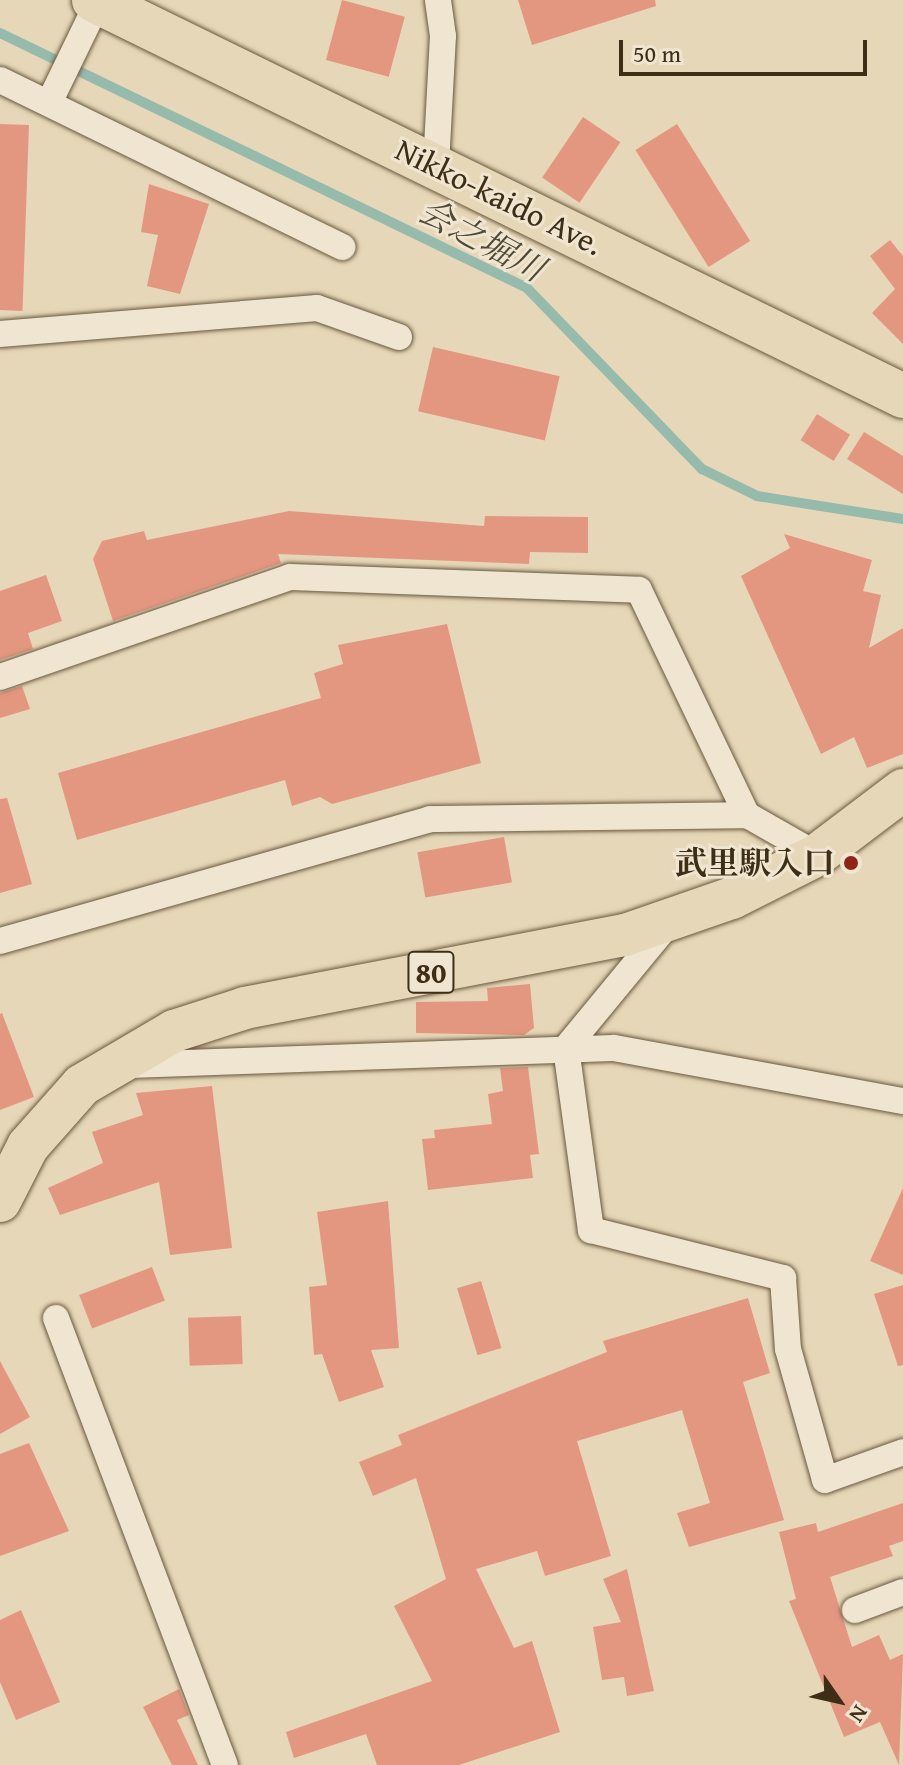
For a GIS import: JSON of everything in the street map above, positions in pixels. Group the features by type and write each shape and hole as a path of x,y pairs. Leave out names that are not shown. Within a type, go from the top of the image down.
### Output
{"highway":[{"name":"Nikko-kaido Ave.","path":"91,13 436,165 903,396"}],"main road":[{"name":"80","path":"0,1201 28,1146 110,1065 174,1031 245,1008 625,935 673,918 817,855 903,790"}],"street":[{"path":"436,165 443,36 438,0"},
{"path":"52,98 91,13"},
{"path":"0,80 52,98 343,247"},
{"path":"0,334 317,308 399,337"},
{"path":"0,677 290,577 639,590 747,815"},
{"path":"0,941 430,819 747,815 817,855"},
{"path":"673,918 566,1048 591,1230 783,1278 788,1349 825,1480 903,1452"},
{"path":"110,1065 614,1048 903,1101"},
{"path":"56,1318 225,1765"},
{"path":"855,1610 903,1592"}],"building":[{"path":"342,0 405,17 389,77 326,60"},
{"path":"518,0 655,0 656,6 532,45"},
{"path":"583,117 620,142 579,203 542,178"},
{"path":"0,124 29,125 22,311 0,310"},
{"path":"677,124 750,241 709,267 635,150"},
{"path":"149,184 209,204 180,294 147,286 158,235 141,232"},
{"path":"890,240 903,256 903,344 872,313 895,289 870,256"},
{"path":"433,347 560,376 545,441 418,411"},
{"path":"817,414 850,435 834,461 801,440"},
{"path":"864,432 903,456 903,494 847,459"},
{"path":"289,511 484,526 485,516 588,517 588,553 530,552 529,564 278,554 281,563 113,621 93,559 102,541 144,531 147,540"},
{"path":"784,534 872,560 863,591 881,595 869,648 903,628 903,754 867,768 854,737 821,754 741,576 790,548"},
{"path":"46,575 62,621 28,633 33,649 0,660 0,591"},
{"path":"447,624 481,763 332,804 320,797 292,806 285,780 77,840 58,773 321,698 314,673 343,664 338,645"},
{"path":"22,686 30,709 0,718 0,693"},
{"path":"7,798 32,884 0,893 0,799"},
{"path":"504,837 512,882 425,898 417,852"},
{"path":"530,984 534,1028 524,1035 416,1033 416,1002 488,1001 487,988"},
{"path":"0,1014 34,1097 0,1110"},
{"path":"528,1067 539,1154 530,1155 533,1178 428,1190 422,1139 435,1138 434,1130 492,1124 488,1094 503,1091 500,1068"},
{"path":"212,1086 232,1248 170,1255 159,1182 60,1215 48,1188 103,1163 92,1132 143,1115 136,1093"},
{"path":"903,1188 903,1275 870,1261"},
{"path":"388,1201 399,1348 371,1350 384,1387 339,1402 322,1354 314,1355 309,1287 327,1285 317,1212"},
{"path":"152,1267 165,1301 92,1329 79,1295"},
{"path":"481,1281 501,1348 478,1355 457,1288"},
{"path":"903,1285 903,1365 898,1366 874,1294"},
{"path":"748,1298 770,1373 743,1382 784,1520 689,1547 677,1513 710,1503 682,1410 577,1441 611,1556 545,1576 537,1551 476,1569 514,1648 532,1641 560,1732 459,1765 377,1765 366,1734 294,1758 286,1732 432,1681 394,1606 446,1579 416,1478 373,1496 359,1462 402,1445 398,1435 607,1352 603,1341"},
{"path":"241,1316 243,1364 190,1366 188,1318"},
{"path":"0,1361 30,1417 0,1434"},
{"path":"29,1443 69,1531 0,1556 0,1454"},
{"path":"903,1503 903,1541 889,1546 893,1556 830,1577 852,1647 879,1635 890,1660 903,1654 899,1765 880,1722 844,1737 789,1601 796,1599 779,1532 816,1523 818,1532"},
{"path":"627,1569 654,1691 627,1696 624,1677 602,1680 593,1627 621,1622 603,1579"},
{"path":"21,1610 60,1702 16,1720 0,1682 0,1620"},
{"path":"179,1689 189,1715 177,1720 198,1765 172,1765 143,1707"}],"waterway":[{"name":"会之堀川","path":"0,33 527,288 702,469 757,496 903,519"}],"place":[{"name":"武里駅入口","path":"851,863"}]}
